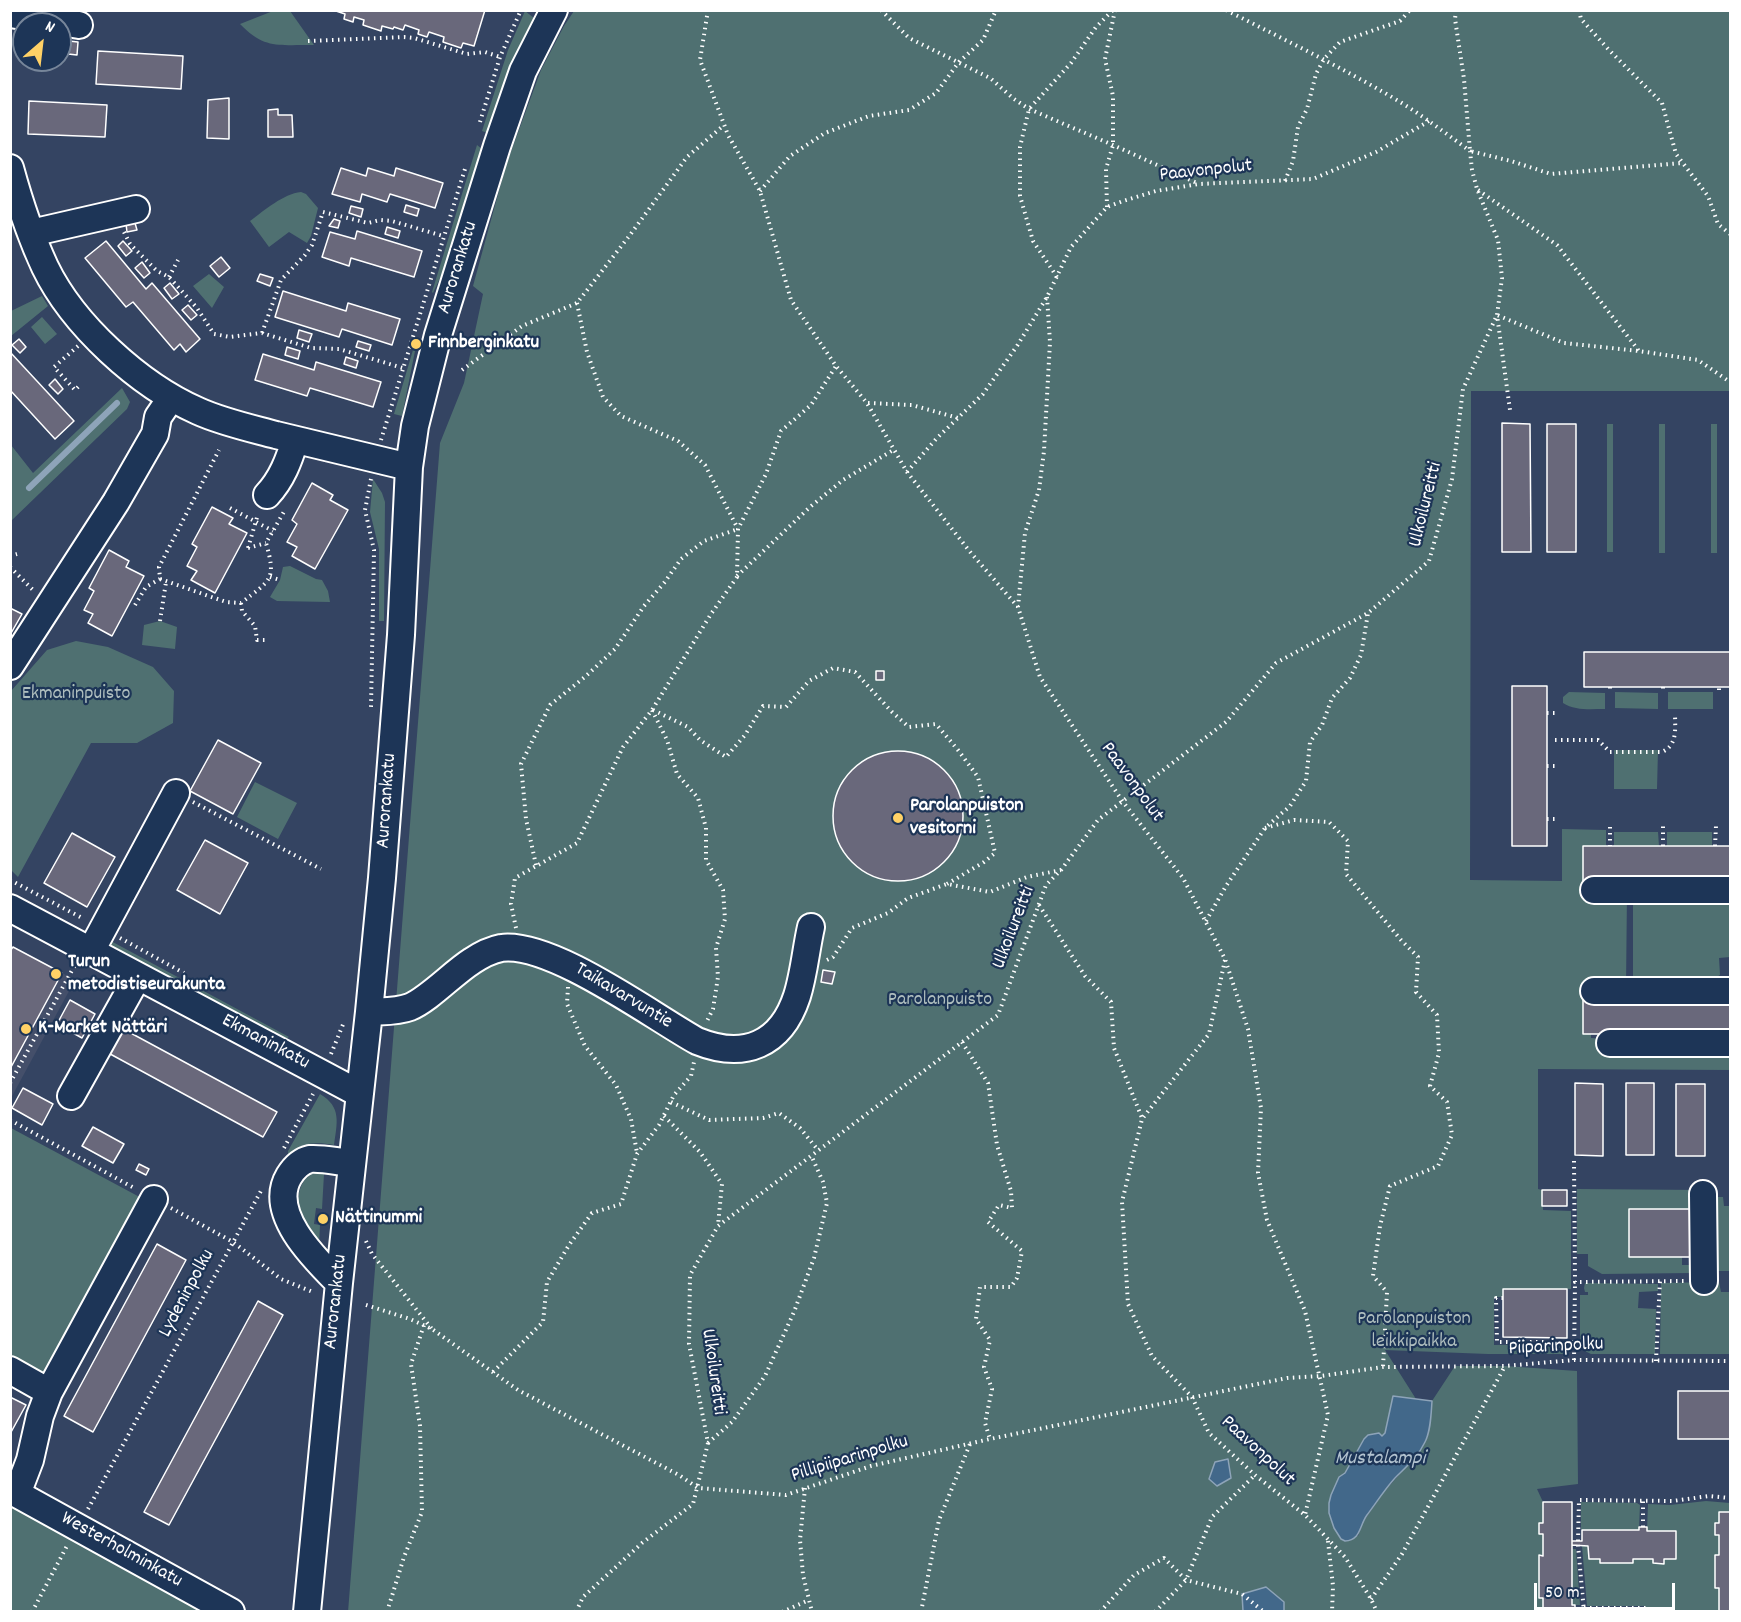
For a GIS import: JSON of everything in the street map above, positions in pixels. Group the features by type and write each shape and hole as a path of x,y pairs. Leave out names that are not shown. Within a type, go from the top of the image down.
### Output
{"street":[{"name":"Aurorankatu","path":"307,1611 382,878 401,635 409,467 415,426 438,335 497,146 523,71 554,10"},
{"path":"10,14 79,25"},
{"path":"10,168 31,233 44,266 56,287 71,308 114,356 130,370 171,398 200,412 234,424 409,467"},
{"path":"31,233 125,211"},
{"path":"10,666 116,502 155,434 158,417 171,398"},
{"path":"277,501 278,483 295,440"},
{"path":"88,949 176,793"},
{"path":"1594,890 1731,890"},
{"name":"Ekmaninkatu","path":"10,908 360,1094"},
{"name":"Taikavarvuntie","path":"369,1012 395,1011 411,1007 485,953 501,948 521,948 568,964 698,1041 712,1047 739,1050 753,1047 768,1038 780,1028 790,1014 797,995 811,927"},
{"path":"71,1096 138,976"},
{"path":"1594,991 1731,991"},
{"path":"1610,1043 1731,1043"},
{"path":"339,1283 296,1233 285,1210 283,1195 287,1179 295,1167 303,1161 313,1159 352,1163"},
{"path":"1703,1194 1704,1281"},
{"path":"14,1492 30,1460 40,1416 49,1392 154,1198"},
{"path":"10,1370 49,1392"},
{"name":"Westerholminkatu","path":"14,1492 231,1611"}],"path":[{"path":"708,10 700,60 728,135 760,191 791,300 836,366 867,403 907,472 971,554 1018,607"},
{"path":"881,10 909,38 990,78 1029,109 1199,184"},
{"path":"760,191 790,156 825,133 869,116 909,110 936,93 959,62 984,40 996,10"},
{"path":"1057,277 1033,241 1020,196 1020,147 1029,109 1071,63 1096,27 1114,10"},
{"path":"1107,207 1106,169 1113,145 1113,96 1106,59 1114,10"},
{"path":"1226,10 1324,59 1391,96 1470,151 1551,174 1682,163"},
{"path":"1285,181 1293,161 1298,127 1307,109 1316,74 1324,59 1340,42 1400,21 1410,10"},
{"name":"Ulkoilureitti","path":"1456,10 1455,19 1464,79 1472,170 1498,240 1502,278 1497,315 1510,410"},
{"path":"1579,10 1581,19 1662,103 1676,154 1708,196 1718,224 1731,234"},
{"path":"308,41 404,37 466,54 485,52 500,57"},
{"name":"Paavonpolut","path":"1377,1611 1345,1557 1305,1515 1255,1475 1209,1433 1192,1396 1152,1356 1128,1304 1122,1202 1142,1119 1209,1034 1225,960 1183,878 1123,802 1040,677 1018,607 1025,533 1040,490 1044,451 1050,342 1047,297 1071,247 1107,207 1123,201 1199,184 1314,179 1376,152 1429,121"},
{"path":"462,370 522,326 577,303 687,157 724,125"},
{"path":"1478,189 1557,245 1640,351"},
{"path":"125,211 130,244 157,271 169,277 197,308 214,334 230,337 262,333 311,348 339,349 402,368"},
{"path":"262,333 281,280 312,245 323,212 368,223 380,220 392,221 443,236"},
{"path":"169,277 178,260"},
{"path":"907,472 937,438 983,394 1017,346 1047,297"},
{"path":"577,303 586,352 603,397 621,416 678,441 705,465 738,529"},
{"path":"1497,315 1564,343 1698,360 1731,382"},
{"name":"Ulkoilureitti","path":"576,1611 583,1597 625,1558 693,1504 708,1443 689,1344 690,1275 718,1226 998,1015 1046,885 1061,870 1098,820 1226,722 1276,663 1368,613 1429,561 1452,479 1463,389 1497,315"},
{"path":"81,385 75,390 54,367 83,341"},
{"path":"736,577 738,529 766,474 781,431 811,405 836,366"},
{"path":"867,403 912,405 958,418"},
{"path":"521,948 511,904 515,878 577,843 623,747 652,710 736,577 810,507 843,480 895,449"},
{"path":"160,579 159,567 219,450"},
{"path":"266,543 248,548 255,521 277,501"},
{"path":"160,579 226,602 242,603 270,577 272,570 266,543 273,531 277,501"},
{"path":"230,508 273,531"},
{"path":"536,865 526,819 521,764 550,705 615,649 644,606 681,559 704,541 738,529"},
{"path":"10,556 17,554"},
{"path":"10,567 49,605"},
{"path":"270,577 280,580"},
{"path":"135,605 146,587 160,579"},
{"path":"160,621 166,582"},
{"path":"242,603 242,611 255,626 256,640 267,640"},
{"path":"1206,921 1226,886 1265,828 1290,806 1306,782 1310,742 1322,725 1332,698 1350,678 1361,655 1368,613"},
{"path":"652,710 688,727 700,740 726,758 745,735 763,706 786,707 809,681 833,668 855,672 909,727 936,724 978,777 995,853 947,884 908,898 888,913 852,928 833,957 802,973"},
{"path":"493,1372 543,1322 548,1282 569,1245 592,1213 621,1204 637,1154 659,1125 674,1095 691,1076 698,1041 713,1009 718,977 716,948 725,920 723,890 706,860 706,828 698,798 677,774 667,740 652,710"},
{"path":"1547,713 1555,713"},
{"path":"1555,740 1598,740 1610,752 1662,752 1668,749 1675,739 1675,713"},
{"path":"1547,766 1555,766"},
{"path":"176,793 321,869"},
{"path":"1547,819 1555,819"},
{"path":"1265,828 1294,820 1329,822 1348,841 1346,874 1418,957 1416,992 1437,1015 1438,1053 1430,1086 1447,1102 1452,1135 1438,1166 1390,1186 1380,1226 1373,1276 1387,1292 1383,1367"},
{"path":"1610,826 1610,846"},
{"path":"1663,826 1663,846"},
{"path":"1715,846 1716,826"},
{"path":"947,884 990,892 1027,877 1061,870"},
{"path":"1039,905 1085,976 1111,1002 1114,1048 1142,1119"},
{"path":"10,1083 88,949"},
{"path":"1225,960 1248,1029 1261,1108 1258,1173 1267,1220 1305,1311 1328,1415 1305,1515"},
{"path":"568,964 567,1004 585,1046 616,1085 631,1119 637,1154"},
{"path":"962,1042 988,1083 997,1145 1011,1191 1012,1208 999,1206 988,1222 1022,1251 1017,1278 1011,1287 980,1287 976,1318 990,1340 984,1367 992,1389 985,1424 990,1439"},
{"path":"282,1150 316,1089 322,1073"},
{"path":"671,1102 709,1120 763,1118 779,1113 800,1128 818,1150"},
{"path":"664,1116 700,1152 722,1184 718,1226"},
{"path":"708,1443 732,1422 765,1376 795,1312 814,1258 827,1203 824,1182 811,1155"},
{"path":"1574,1161 1574,1360"},
{"name":"Lydeninpolku","path":"32,1611 266,1181"},
{"path":"364,1237 372,1254 432,1329"},
{"path":"1656,1361 1660,1281"},
{"path":"1575,1282 1704,1281"},
{"path":"1503,1298 1496,1298 1497,1342 1575,1342"},
{"name":"Pillipiiparinpolku","path":"366,1305 410,1319 432,1329 518,1390 679,1475 698,1488 786,1495 871,1466 990,1439 1287,1378 1321,1376 1383,1367"},
{"path":"1567,1315 1575,1316"},
{"path":"387,1611 404,1557 422,1512 420,1426 411,1364 424,1325"},
{"name":"Piiparinpolku","path":"1383,1367 1505,1366 1574,1360 1731,1361"},
{"path":"1371,1599 1402,1554 1505,1366"},
{"path":"921,1611 939,1520 970,1444"},
{"path":"1155,1611 1186,1580 1212,1517 1255,1475"},
{"path":"805,1488 800,1540 803,1575 812,1611"},
{"path":"1584,1610 1578,1543 1579,1500 1673,1501 1709,1496 1731,1498"},
{"path":"1643,1499 1643,1527"},
{"path":"1328,1540 1333,1586 1332,1611"},
{"path":"1100,1611 1134,1575 1164,1558 1186,1580 1242,1594 1264,1611"},
{"path":"782,1611 808,1600"},
{"path":"1575,1610 1650,1608"}],"shaded area":[{"path":"11,945 75,980 11,1098"}],"green space":[{"path":"273,11 290,11 314,45 283,45 266,42 249,33 240,24"},
{"path":"525,11 534,18 515,60 491,132 488,133 482,131 508,50"},
{"name":"Parolanpuisto","path":"574,11 1730,11 1730,391 1471,391 1470,880 1562,881 1562,829 1606,830 1606,846 1583,846 1583,880 1605,881 1627,892 1626,987 1606,999 1583,999 1583,1034 1591,1034 1591,1038 1730,1048 1730,1070 1538,1069 1538,1189 1542,1190 1543,1210 1571,1211 1571,1289 1503,1289 1503,1297 1494,1297 1494,1345 1570,1344 1571,1350 1568,1354 1488,1354 1385,1350 1416,1399 1393,1397 1385,1433 1382,1436 1379,1433 1368,1435 1364,1439 1345,1473 1339,1477 1329,1513 1334,1528 1358,1536 1363,1522 1383,1493 1419,1452 1428,1436 1432,1401 1455,1366 1505,1366 1577,1371 1578,1484 1537,1489 1543,1502 1543,1523 1539,1524 1539,1534 1543,1534 1543,1556 1539,1556 1539,1598 1543,1598 1543,1611 348,1612 440,443 464,383 483,294 473,286 506,165 541,70"},
{"path":"477,145 484,154 455,246 433,293 432,292"},
{"path":"301,192 306,194 318,208 307,243 289,232 269,247 250,221 281,199"},
{"path":"209,274 224,287 212,308 193,286"},
{"path":"42,296 48,306 11,336 11,311"},
{"path":"42,317 57,334 45,344 31,327"},
{"path":"413,350 415,351 402,416 394,414"},
{"path":"122,388 130,402 127,409 11,521 11,445 33,473"},
{"path":"1607,424 1613,424 1613,552 1607,552"},
{"path":"1659,424 1665,424 1665,553 1659,553"},
{"path":"1711,424 1717,424 1717,553 1711,553"},
{"path":"373,479 385,502 384,621 379,621 379,549 370,512"},
{"path":"290,566 322,580 328,591 330,602 277,601 270,597 280,580 283,567"},
{"path":"160,621 177,627 175,649 142,645 144,625"},
{"name":"Ekmaninpuisto","path":"76,641 108,647 153,667 174,691 173,723 137,743 91,743 18,877 10,869 11,691 47,650"},
{"path":"1569,692 1605,693 1605,709 1568,706 1563,703 1563,697"},
{"path":"1615,692 1658,693 1658,709 1615,708"},
{"path":"1668,692 1713,692 1713,709 1668,709"},
{"path":"1614,750 1658,750 1657,789 1614,789"},
{"path":"255,782 297,803 278,839 237,817"},
{"path":"1614,832 1658,832 1659,846 1614,846"},
{"path":"1667,832 1712,832 1712,846 1667,846"},
{"path":"1633,892 1730,892 1730,957 1719,958 1720,975 1715,978 1633,987"},
{"path":"109,940 289,1037 283,1041 109,946"},
{"path":"320,1094 332,1104 335,1110 337,1123 334,1145 310,1144 288,1155 288,1151"},
{"path":"11,1128 147,1201 48,1387 11,1366"},
{"path":"319,1172 324,1174 322,1209 316,1208 314,1224 320,1225 319,1246 301,1218 298,1197 307,1178"},
{"path":"1577,1189 1701,1190 1701,1209 1629,1209 1682,1257 1682,1265 1693,1265 1693,1273 1602,1274 1588,1266 1588,1254 1577,1254"},
{"path":"1705,1197 1723,1197 1724,1206 1730,1206 1730,1271 1714,1271"},
{"path":"1719,1282 1721,1292 1730,1292 1730,1354 1660,1354 1661,1283"},
{"path":"1585,1283 1658,1284 1658,1291 1639,1292 1638,1308 1656,1309 1655,1354 1591,1354 1585,1351 1580,1342 1580,1295 1588,1295 1584,1288"},
{"path":"1706,1501 1730,1503 1730,1512 1719,1512 1719,1523 1715,1524 1715,1534 1719,1535 1719,1555 1715,1556 1715,1588 1719,1588 1719,1611 1602,1612 1602,1610 1643,1610 1644,1606 1587,1606 1582,1546 1588,1546 1589,1559 1600,1559 1600,1563 1632,1563 1633,1559 1653,1559 1653,1563 1664,1564 1664,1559 1676,1559 1676,1531 1647,1531 1648,1504 1670,1505"},
{"path":"1581,1502 1637,1503 1640,1505 1639,1530 1582,1530"},
{"path":"11,1504 216,1611 11,1611"},
{"path":"1572,1549 1576,1549 1580,1605 1572,1605"}],"water":[{"name":"Mustalampi","path":"1393,1396 1432,1401 1427,1437 1415,1457 1391,1482 1367,1515 1357,1535 1345,1541 1334,1528 1329,1513 1331,1495 1339,1477 1345,1473 1364,1439 1368,1435 1379,1433 1382,1436 1385,1433"},
{"path":"1228,1459 1231,1478 1217,1486 1209,1479 1215,1462"},
{"path":"1266,1587 1284,1602 1284,1611 1243,1611 1242,1594"}],"building":[{"path":"333,10 485,10 474,46 463,43 461,48 443,42 444,37 429,32 427,37 418,34 419,30 405,25 403,30 382,26 381,31 363,25 364,20 354,17 353,22 344,19 345,14"},
{"path":"72,41 78,42 77,55 72,54"},
{"path":"98,51 183,56 181,89 96,84"},
{"path":"229,98 229,139 207,138 208,100"},
{"path":"29,101 107,105 105,137 28,134"},
{"path":"278,109 278,115 292,115 293,137 268,137 268,110"},
{"path":"341,168 366,176 368,168 394,176 396,168 443,183 435,208 390,194 387,202 362,194 360,202 332,194"},
{"path":"406,205 419,209 417,216 404,212"},
{"path":"351,206 363,209 361,217 349,213"},
{"path":"334,219 340,221 338,228 329,226"},
{"path":"135,223 137,230 127,232 126,224"},
{"path":"387,227 400,231 398,238 385,234"},
{"path":"357,231 422,251 414,277 351,258 349,266 322,257 330,232 355,239"},
{"path":"106,241 146,289 152,283 200,339 186,352 180,344 174,350 133,302 126,307 85,258"},
{"path":"123,241 132,251 126,256 118,246"},
{"path":"221,257 230,268 219,277 210,266"},
{"path":"142,262 150,273 144,278 135,268"},
{"path":"260,274 273,278 270,286 257,281"},
{"path":"170,283 179,294 172,299 164,288"},
{"path":"283,291 346,311 348,303 400,319 392,345 342,329 339,337 275,317"},
{"path":"188,305 197,315 191,320 182,310"},
{"path":"299,330 312,334 309,342 297,338"},
{"path":"19,339 26,347 20,353 12,345"},
{"path":"358,341 371,345 369,351 356,347"},
{"path":"287,347 300,351 298,359 285,355"},
{"path":"10,352 74,421 55,439 10,390"},
{"path":"263,354 314,370 316,362 381,382 373,407 310,388 307,396 255,380"},
{"path":"346,357 358,361 356,368 344,364"},
{"path":"55,379 63,389 58,394 49,385"},
{"path":"1502,423 1530,424 1531,552 1502,552"},
{"path":"1547,424 1576,424 1576,552 1547,552"},
{"path":"312,483 333,495 330,500 348,510 315,569 292,556 297,547 287,542 297,524 292,520"},
{"path":"212,507 233,518 229,524 247,533 215,593 191,580 197,571 187,566 197,547 192,544"},
{"path":"109,550 129,561 126,567 144,576 112,636 88,623 93,614 84,610 94,591 89,588"},
{"path":"10,608 22,614 10,635"},
{"path":"1584,652 1730,652 1730,687 1584,687"},
{"path":"876,671 884,671 884,680 876,680"},
{"path":"1512,686 1547,686 1547,846 1512,846"},
{"path":"218,740 261,763 233,814 190,791"},
{"name":"Parolanpuiston vesitorni","path":"898,751 923,756 944,770 958,791 963,816 958,841 944,862 923,876 898,881 873,876 852,862 838,841 833,816 838,791 852,770 873,756"},
{"path":"72,833 115,857 87,907 44,883"},
{"path":"205,840 248,863 220,914 177,890"},
{"path":"1583,846 1730,846 1730,881 1583,881"},
{"path":"13,947 62,973 10,1069 10,951"},
{"path":"823,970 835,972 832,984 821,982"},
{"path":"1583,999 1730,999 1730,1034 1583,1034"},
{"path":"70,1000 95,1014 82,1038 57,1024"},
{"path":"114,1024 277,1112 263,1137 101,1049"},
{"path":"1575,1083 1603,1084 1603,1156 1575,1155"},
{"path":"1626,1083 1654,1083 1654,1155 1626,1155"},
{"path":"1676,1084 1705,1084 1705,1156 1676,1156"},
{"path":"23,1088 53,1104 42,1125 12,1108"},
{"path":"93,1127 124,1144 113,1163 82,1146"},
{"path":"139,1164 149,1169 146,1175 136,1170"},
{"path":"1542,1190 1567,1190 1567,1206 1542,1206"},
{"path":"1629,1209 1693,1209 1694,1257 1629,1257"},
{"path":"157,1244 186,1260 93,1432 64,1416"},
{"path":"1503,1289 1567,1289 1567,1338 1503,1337"},
{"path":"258,1301 283,1315 169,1525 144,1512"},
{"path":"1678,1391 1730,1391 1730,1439 1678,1439"},
{"path":"10,1397 26,1405 10,1434"},
{"path":"1543,1502 1572,1502 1572,1605 1575,1605 1575,1612 1543,1612 1543,1598 1539,1598 1539,1555 1543,1556 1543,1534 1539,1534 1539,1523 1543,1523"},
{"path":"1719,1512 1730,1512 1730,1612 1719,1612 1719,1588 1715,1588 1715,1555 1719,1555 1719,1535 1715,1535 1715,1523 1719,1523"},
{"path":"1639,1527 1647,1527 1647,1531 1676,1531 1676,1559 1664,1559 1664,1564 1653,1563 1653,1559 1633,1559 1633,1563 1600,1563 1600,1559 1589,1559 1588,1546 1572,1545 1572,1541 1582,1541 1582,1530 1639,1530"}],"waterway":[{"path":"29,488 117,403"}],"place":[{"name":"Finnberginkatu","path":"416,344"},
{"name":"Parolanpuiston vesitorni","path":"898,818"},
{"name":"Turun metodistiseurakunta","path":"56,974"},
{"name":"K-Market Nättäri","path":"26,1029"},
{"name":"Nättinummi","path":"323,1219"}],"park label":[{"name":"Parolanpuiston leikkipaikka","path":"1414,1332"}]}
